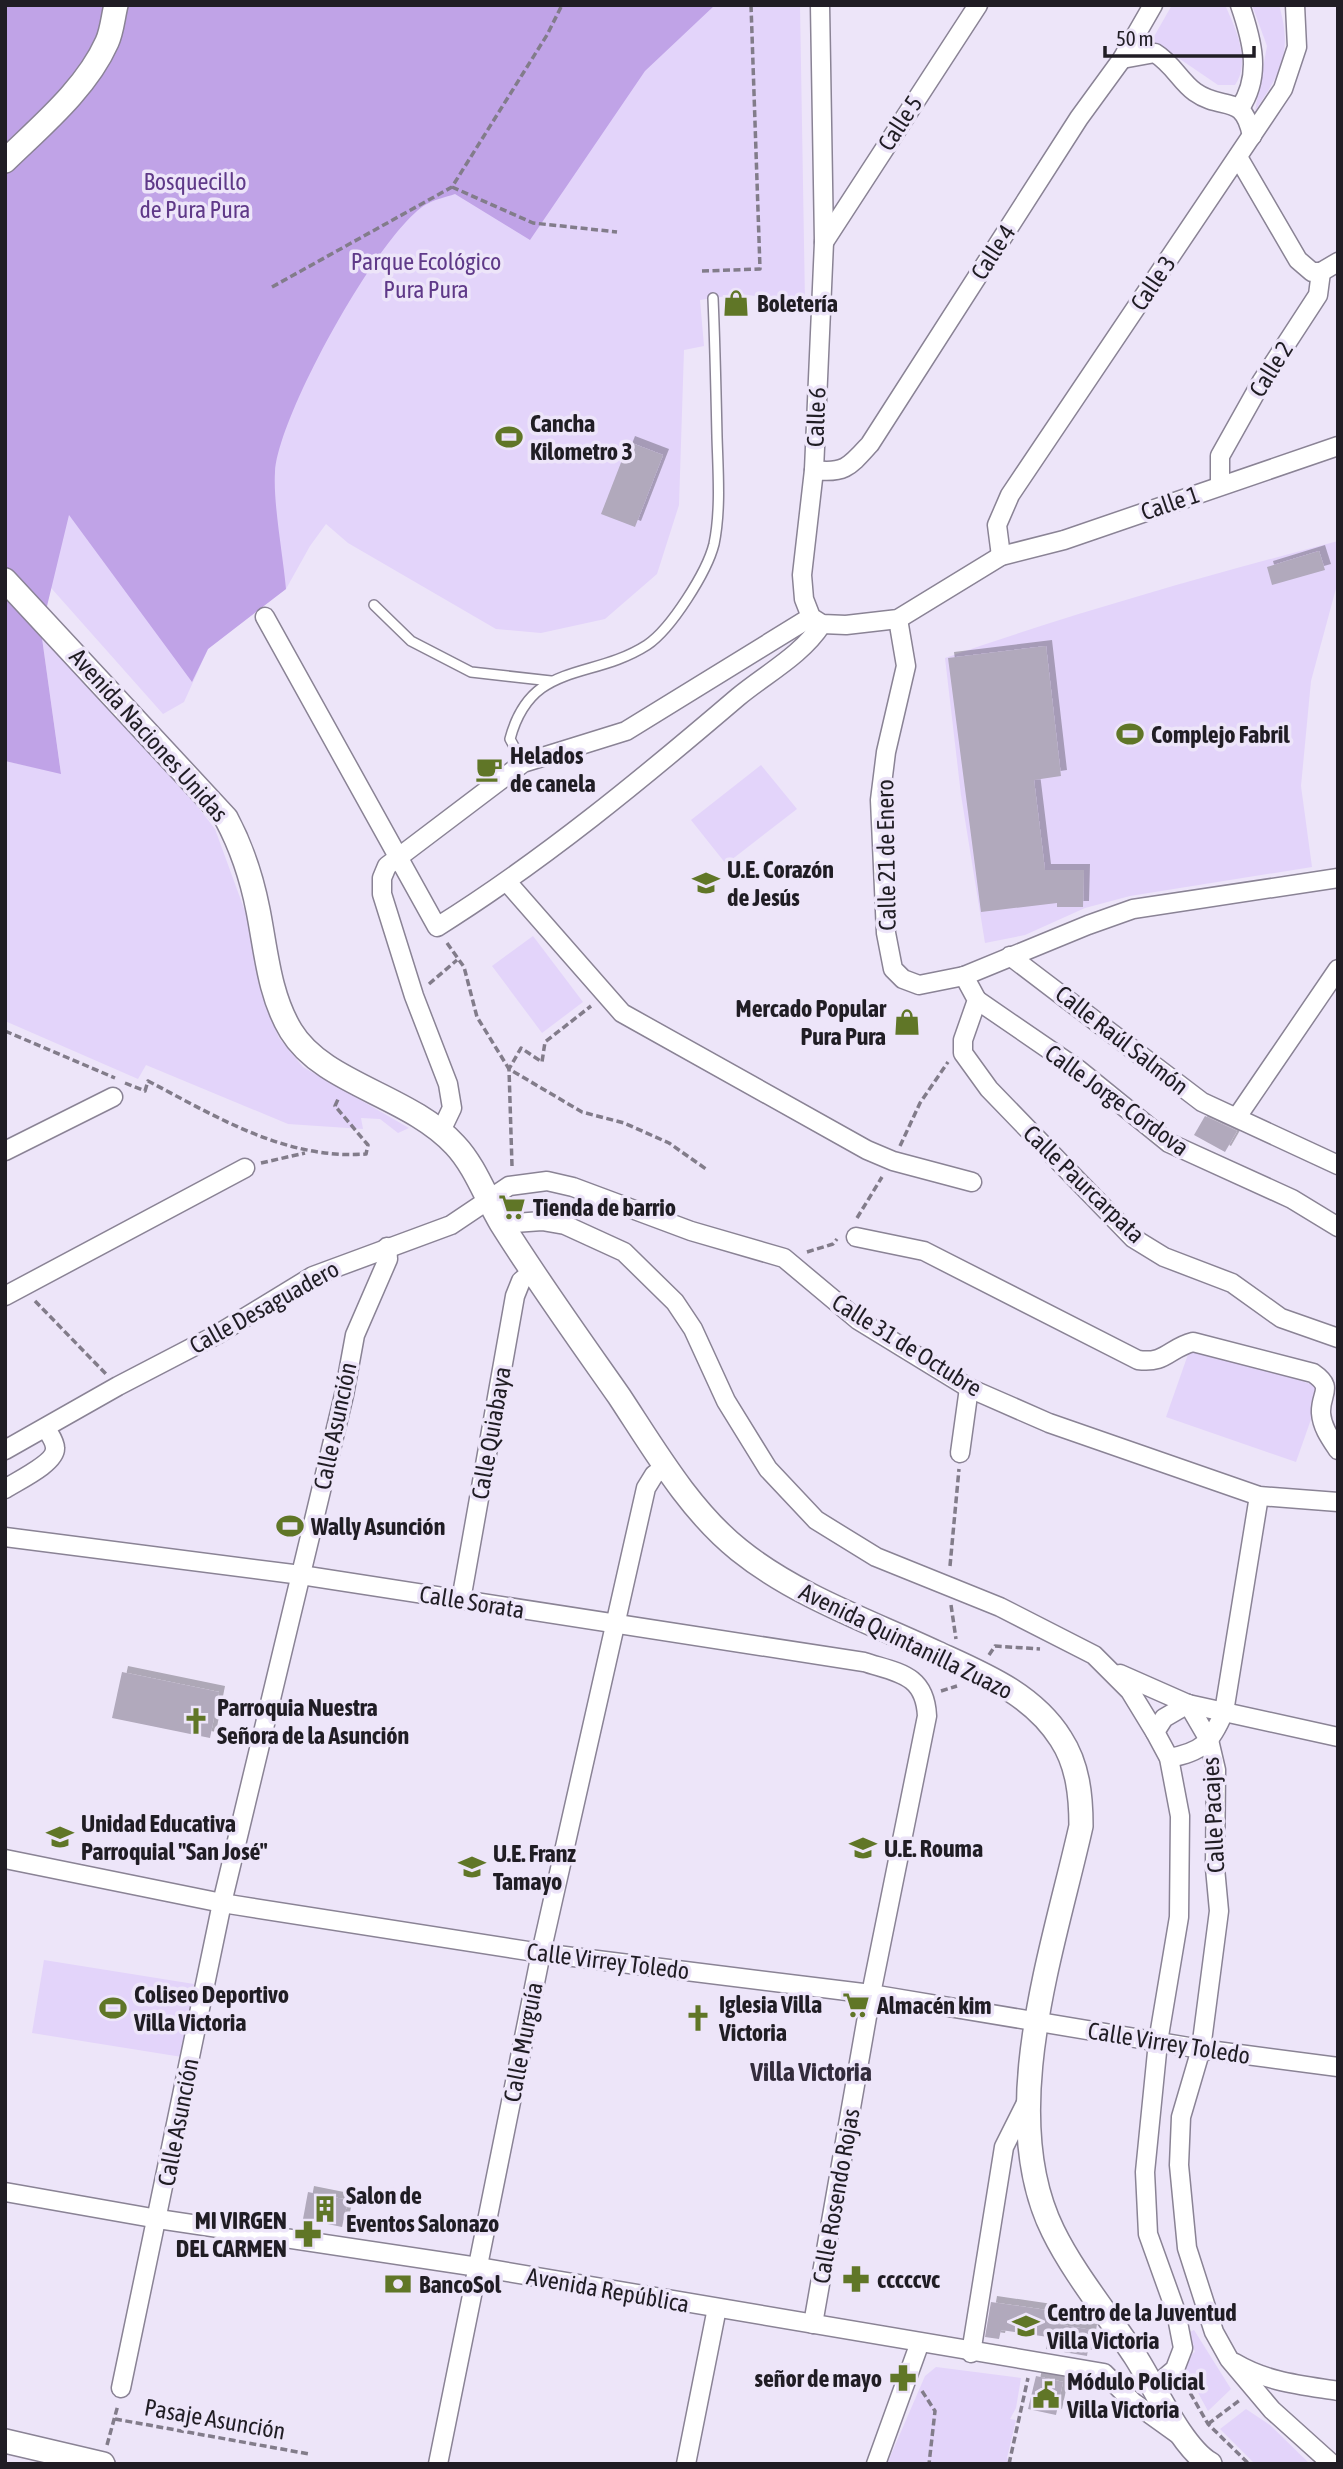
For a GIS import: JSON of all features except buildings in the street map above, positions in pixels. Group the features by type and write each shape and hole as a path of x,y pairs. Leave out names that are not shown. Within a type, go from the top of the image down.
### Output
{"street":[{"path":"5,161 81,83 96,62 108,40 116,5"},
{"name":"Calle 6","path":"816,621 804,599 802,575 814,470 824,242 820,5"},
{"name":"Calle 5","path":"824,242 978,5"},
{"name":"Calle 4","path":"814,470 835,473 850,466 870,444 1079,118 1122,59 1153,5"},
{"path":"1240,5 1248,28 1254,65 1250,93 1240,108"},
{"name":"Calle 3","path":"1000,556 997,525 1010,495 1283,89 1297,47 1294,5"},
{"path":"1122,59 1156,53 1169,61 1195,92 1240,108 1248,118 1252,136"},
{"path":"1238,157 1298,260 1312,272 1321,272 1338,262"},
{"name":"Calle 2","path":"1220,485 1220,456 1262,381 1318,295 1321,272"},
{"name":"Calle 1","path":"1000,556 1064,540 1338,446"},
{"path":"441,1131 452,1108 448,1084 414,996 382,894 382,878 387,866 523,763 626,731 816,621 898,619 1000,556"},
{"name":"Avenida Naciones Unidas","path":"5,580 226,818 252,887 282,1016 304,1049 347,1079 410,1108 441,1131 458,1147 502,1224"},
{"path":"265,617 437,927 508,883 810,643 816,621"},
{"name":"Calle 21 de Enero","path":"898,619 906,666 887,752 880,800 886,933 894,969 903,979 919,985 964,976"},
{"path":"508,883 622,1013 867,1150 894,1161 972,1182"},
{"path":"963,1040 977,1000 964,976 1010,956 1133,909 1336,884"},
{"name":"Calle Raúl Salmón","path":"1010,956 1156,1070 1202,1102 1338,1165"},
{"path":"1237,1117 1338,969"},
{"name":"Calle Jorge Cordova","path":"977,1000 1079,1070 1170,1143 1292,1199 1338,1227"},
{"name":"Calle Paurcarpata","path":"963,1040 962,1053 989,1089 1133,1238 1164,1256 1232,1283 1281,1318 1338,1338"},
{"path":"5,1151 113,1097"},
{"path":"5,1296 245,1168"},
{"name":"Calle 31 de Octubre","path":"488,1201 509,1186 547,1181 572,1187 691,1231 783,1258 858,1320 969,1388 1049,1423 1259,1496 1338,1502"},
{"name":"Calle Desaguadero","path":"5,1450 117,1386 218,1334 313,1276 452,1225 488,1201"},
{"path":"502,1224 542,1221 565,1225 624,1252 676,1303 693,1329 742,1427 768,1469 816,1520 876,1557 948,1585 1094,1654 1110,1669 1188,1704 1338,1737"},
{"name":"Avenida Quintanilla Zuazo","path":"502,1224 666,1466 697,1507 736,1548 781,1579 1003,1684 1039,1711 1061,1738 1072,1762 1081,1796 1081,1826 1037,2022 1027,2101 1036,2178 1054,2232 1187,2441 1210,2464"},
{"path":"849,1233 924,1251 1138,1360 1154,1362 1168,1356 1182,1345 1193,1342 1313,1373 1323,1380 1326,1388 1321,1410 1322,1420 1338,1450"},
{"name":"Calle Asunción","path":"121,2388 222,1903 344,1395 355,1335 388,1259 387,1247"},
{"name":"Calle Quiabaya","path":"461,1600 515,1296 521,1281 533,1271"},
{"path":"960,1453 969,1388"},
{"path":"5,1489 49,1462 56,1446 46,1428"},
{"name":"Calle Murguía","path":"438,2464 541,1953 646,1488 654,1475 666,1466"},
{"path":"1169,1758 1200,1750 1209,1740 1224,1712 1259,1496"},
{"name":"Calle Sorata","path":"5,1537 301,1575 864,1662 905,1675 919,1686 926,1697"},
{"name":"Calle Pacajes","path":"1110,1669 1129,1691 1169,1758 1180,1816 1179,1917 1173,1968 1158,2042 1145,2172 1148,2234 1176,2312 1183,2348 1175,2369"},
{"name":"Calle Rosendo Rojas","path":"813,2325 871,1994 927,1716 926,1697"},
{"path":"1155,1732 1164,1718 1188,1704"},
{"name":"Calle Pacajes","path":"1188,1704 1209,1740 1216,1770 1215,1868 1219,1911 1201,2049 1181,2117 1179,2165 1187,2248 1214,2332 1229,2359 1253,2390 1332,2464"},
{"name":"Calle Virrey Toledo","path":"5,1859 222,1903 541,1953 871,1994 1201,2049 1338,2067"},
{"path":"971,2353 1004,2147 1027,2101"},
{"name":"Avenida República","path":"5,2192 158,2219 478,2267 971,2353 1104,2373 1143,2409 1187,2441"},
{"path":"1156,2259 1187,2248"},
{"path":"686,2464 717,2308"},
{"path":"876,2464 919,2344"},
{"path":"1229,2359 1252,2373 1281,2383 1338,2391"},
{"path":"1154,2386 1175,2369"},
{"path":"5,2441 102,2464"}],"lane":[{"path":"523,763 510,739 516,716 535,691 551,681 648,645 689,599 713,545 719,477 713,298"},
{"path":"374,605 411,641 471,672 551,681"}],"path":[{"path":"272,287 452,187 547,35 562,5"},
{"path":"702,271 760,269 751,5"},
{"path":"452,187 533,223 618,232"},
{"path":"437,927 464,967 477,1017 509,1069 582,1112 624,1122 669,1143 706,1169"},
{"path":"414,996 457,960"},
{"path":"509,1186 512,1165 509,1069 521,1048 542,1062 545,1042 607,995"},
{"path":"5,1031 145,1091 148,1081 268,1140 307,1152 334,1156 366,1154 368,1145 335,1106 347,1079"},
{"path":"783,1258 833,1244 849,1233 894,1161 920,1103 963,1040"},
{"path":"245,1168 307,1152"},
{"path":"22,1287 117,1386"},
{"path":"956,1644 948,1585 960,1453"},
{"path":"986,1676 989,1655 995,1646 1041,1649"},
{"path":"1009,2464 1030,2362"},
{"path":"1175,2369 1208,2424 1249,2464"},
{"path":"102,2464 121,2388"},
{"path":"1208,2424 1253,2390"},
{"path":"929,2464 935,2411"},
{"name":"Pasaje Asunción","path":"115,2419 309,2454"}],"green space":[{"name":"Bosquecillo de Pura Pura","path":"5,5 715,5 645,71 530,240 455,194 425,205 405,223 382,252 358,288 311,371 280,446 275,485 286,589 208,649 192,682 69,515 41,631 61,774 5,761"},
{"name":"Parque Ecológico Pura Pura","path":"171,5 800,5 805,303 741,294 700,300 704,346 684,350 679,505 657,574 605,619 541,633 496,629 348,543 326,524 286,589 208,649 184,702 163,714 5,536 5,245"},
{"path":"1172,5 1225,5 1242,56 1240,76 1235,85 1218,85 1152,40"},
{"path":"1252,5 1279,5 1285,36 1278,73 1255,111 1267,46"},
{"name":"Complejo Fabril","path":"1338,541 1338,581 1311,681 1301,786 1312,867 1130,896 1085,908 1025,935 985,943 961,795 945,658 1140,596"},
{"path":"41,631 155,751 215,829 246,914 267,1004 279,1038 303,1067 409,1128 398,1133 380,1119 361,1118 363,1129 288,1124 146,1065 138,1079 5,1021 5,761 61,773"},
{"path":"761,765 797,809 726,864 691,820"},
{"path":"533,936 583,1002 542,1033 492,966"},
{"path":"1192,1343 1322,1388 1296,1462 1166,1417"},
{"name":"Coliseo Deportivo Villa Victoria","path":"44,1960 194,1984 182,2057 32,2033"},
{"path":"1194,2330 1231,2389 1208,2411 1185,2369 1184,2359 1195,2352 1188,2333"},
{"path":"936,2367 1021,2378 1016,2408 1010,2419 1016,2420 1007,2458 1015,2464 887,2464 925,2376"},
{"path":"1246,2409 1270,2425 1310,2464 1255,2464 1220,2429"}],"place":[{"name":"Boletería","path":"736,303"},
{"name":"Cancha Kilometro 3","path":"509,437"},
{"name":"Complejo Fabril","path":"1130,734"},
{"name":"Helados de canela","path":"489,769"},
{"name":"U.E. Corazón de Jesús","path":"706,883"},
{"name":"Mercado Popular Pura Pura","path":"907,1022"},
{"name":"Tienda de barrio","path":"512,1207"},
{"name":"Wally Asunción","path":"290,1526"},
{"name":"Parroquia Nuestra Señora de la Asunción","path":"196,1721"},
{"name":"Unidad Educativa Parroquial \"San José\"","path":"60,1837"},
{"name":"U.E. Rouma","path":"863,1848"},
{"name":"U.E. Franz Tamayo","path":"472,1867"},
{"name":"Almacén kim","path":"856,2005"},
{"name":"Coliseo Deportivo Villa Victoria","path":"113,2008"},
{"name":"Iglesia Villa Victoria","path":"698,2018"},
{"name":"Salon de Eventos Salonazo","path":"325,2209"},
{"name":"MI VIRGEN DEL CARMEN","path":"308,2234"},
{"name":"cccccvc","path":"856,2279"},
{"name":"BancoSol","path":"398,2284"},
{"name":"Centro de la Juventud Villa Victoria","path":"1026,2326"},
{"name":"señor de mayo","path":"903,2378"},
{"name":"Módulo Policial Villa Victoria","path":"1046,2395"}],"district":[{"name":"Villa Victoria","path":"811,2072"}]}
